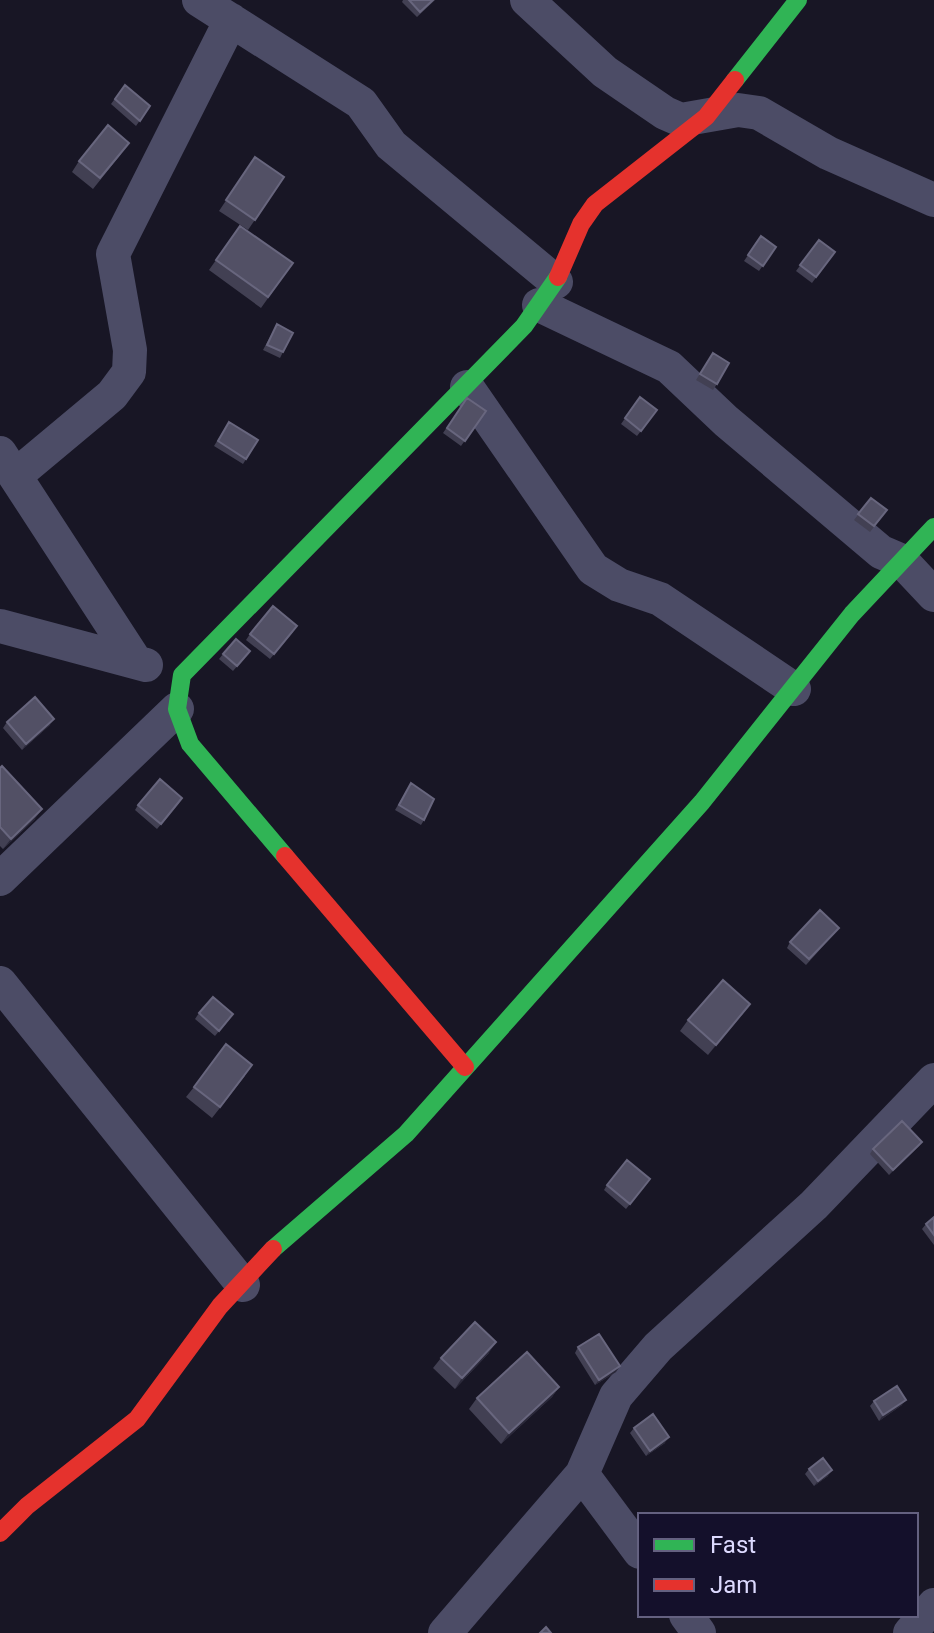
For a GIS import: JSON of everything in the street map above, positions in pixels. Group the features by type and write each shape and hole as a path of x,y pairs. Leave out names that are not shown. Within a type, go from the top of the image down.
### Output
{"street":[{"path":"199,0 361,103 391,145 548,293 669,367 726,421 881,552 902,561 934,595"},
{"path":"527,0 605,72 665,113 681,120 738,110 759,113 828,153 934,200"},
{"path":"465,1067 190,744 177,709 182,675 467,387 548,293 581,224 595,204 706,117 798,0"},
{"path":"136,662 8,465 112,395 129,372 130,350 113,254 231,20"},
{"path":"467,387 593,569 619,585 660,599 794,689"},
{"path":"0,1533 27,1506 137,1419 220,1306 243,1285 279,1241 406,1134 702,802 852,614 934,527"},
{"path":"0,626 182,675"},
{"path":"0,879 177,709"},
{"path":"0,983 13,1011 243,1285"},
{"path":"445,1633 582,1474 616,1396 658,1347 814,1205 934,1080"},
{"path":"582,1474 638,1549"},
{"path":"910,1633 934,1605"}],"building":[{"path":"409,0 433,0 420,12"},
{"path":"125,85 150,106 140,121 115,99"},
{"path":"108,125 129,143 100,178 79,161"},
{"path":"255,157 284,177 255,220 226,200"},
{"path":"240,226 293,263 268,297 216,260"},
{"path":"761,236 776,247 763,266 748,255"},
{"path":"819,240 835,252 816,277 800,265"},
{"path":"277,324 293,333 283,352 267,345"},
{"path":"713,353 729,363 717,384 700,374"},
{"path":"640,397 657,410 641,431 625,418"},
{"path":"467,398 486,411 465,441 447,428"},
{"path":"229,422 258,440 246,459 218,441"},
{"path":"871,498 887,510 874,526 858,514"},
{"path":"273,606 297,626 274,654 250,634"},
{"path":"236,639 250,651 237,666 223,654"},
{"path":"35,697 54,719 26,744 7,722"},
{"path":"2,766 42,809 11,839 0,827"},
{"path":"160,779 182,798 161,824 138,805"},
{"path":"411,783 434,799 424,820 399,805"},
{"path":"820,910 839,928 809,959 790,942"},
{"path":"723,980 750,1004 716,1045 688,1020"},
{"path":"213,997 233,1014 219,1031 199,1013"},
{"path":"226,1044 252,1065 220,1107 194,1087"},
{"path":"902,1121 922,1142 893,1170 873,1149"},
{"path":"627,1160 650,1179 630,1204 607,1185"},
{"path":"934,1217 934,1235 926,1224"},
{"path":"475,1322 496,1342 462,1378 441,1358"},
{"path":"599,1334 620,1366 599,1380 578,1347"},
{"path":"527,1352 559,1387 509,1433 477,1398"},
{"path":"897,1386 906,1400 883,1415 874,1401"},
{"path":"653,1414 669,1437 650,1451 634,1428"},
{"path":"823,1458 832,1470 818,1481 809,1469"}],"traffic: fast":[{"path":"735,80 798,0"},
{"path":"285,856 190,744 177,709 182,675 524,326 558,277"},
{"path":"273,1249 406,1134 702,802 852,614 934,527"}],"traffic: jam":[{"path":"558,277 581,224 595,204 706,117 735,80"},
{"path":"285,856 465,1067"},
{"path":"0,1533 27,1506 137,1419 220,1306 273,1249"}]}
